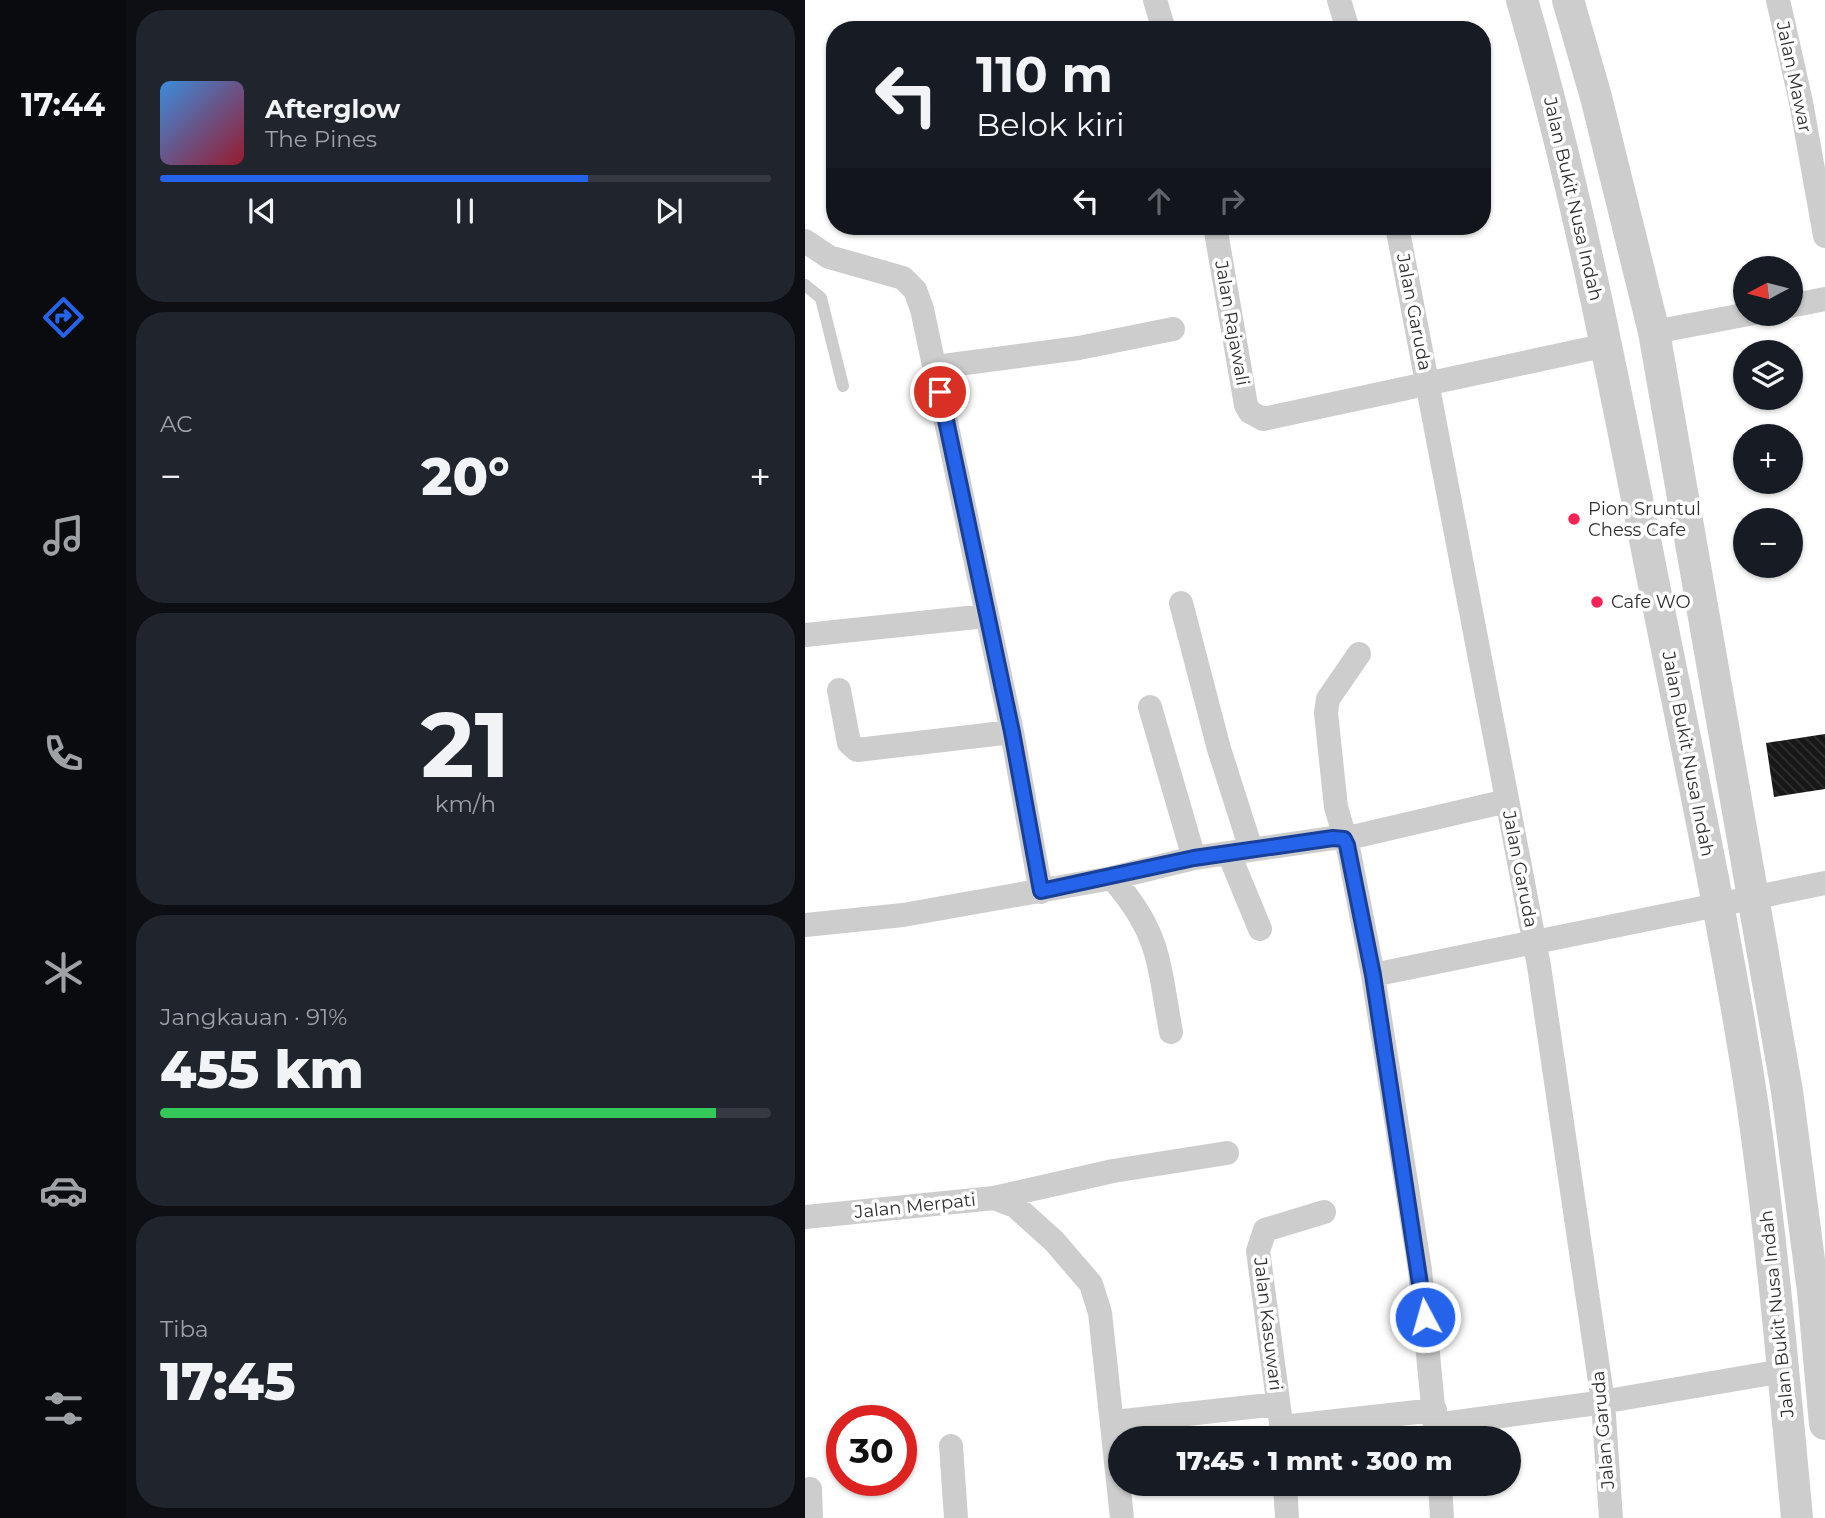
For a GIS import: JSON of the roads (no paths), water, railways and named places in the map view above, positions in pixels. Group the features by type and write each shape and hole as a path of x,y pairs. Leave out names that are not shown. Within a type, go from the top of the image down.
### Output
{"street":[{"path":"1155,0 1161,21"},
{"path":"1339,0 1345,21"},
{"name":"Jalan Bukit Nusa Indah","path":"1522,0 1546,83 1607,345 1717,904 1752,1100 1777,1295 1797,1518"},
{"name":"Jalan Bukit Nusa Indah","path":"1568,0 1596,97 1654,332 1787,1091 1813,1291 1825,1424"},
{"name":"Jalan Mawar","path":"1778,0 1813,100 1825,236"},
{"name":"Jalan Rajawali","path":"1217,235 1246,405 1256,417 1263,419 1428,383"},
{"name":"Jalan Garuda","path":"1399,235 1534,941 1603,1402 1611,1518"},
{"path":"805,241 828,257 903,278 915,290 922,309 1012,732 1041,891"},
{"path":"1803,303 1825,299"},
{"path":"1654,332 1733,317"},
{"path":"935,367 1079,348 1173,329"},
{"path":"1428,383 1607,345"},
{"path":"1181,603 1219,749 1240,852 1260,929"},
{"path":"805,635 986,616"},
{"path":"1359,654 1328,699 1326,713 1336,807 1349,852 1373,975 1420,1270 1435,1425"},
{"path":"839,690 849,743 857,750 1012,732"},
{"path":"1150,707 1194,858"},
{"path":"805,925 903,915 1112,878 1194,858 1333,838 1344,839 1507,801"},
{"path":"1112,878 1138,908 1155,943 1171,1031"},
{"path":"1373,975 1825,883"},
{"path":"994,1198 1113,1171 1227,1153"},
{"name":"Jalan Merpati","path":"805,1217 994,1198 1015,1206 1054,1241 1091,1284 1100,1313 1114,1422 1122,1518"},
{"name":"Jalan Kasuwari","path":"1281,1423 1258,1251 1265,1230 1324,1212"},
{"path":"1114,1422 1435,1425 1603,1402 1783,1371"},
{"path":"951,1446 956,1518"},
{"path":"810,1489 811,1518"},
{"path":"1286,1496 1287,1518"},
{"path":"1441,1496 1442,1518"}],"lane":[{"path":"805,285 821,298 843,386"}],"place":[{"name":"Pion Sruntul Chess Cafe","path":"1574,519"},
{"name":"Cafe WO","path":"1597,602"}]}
